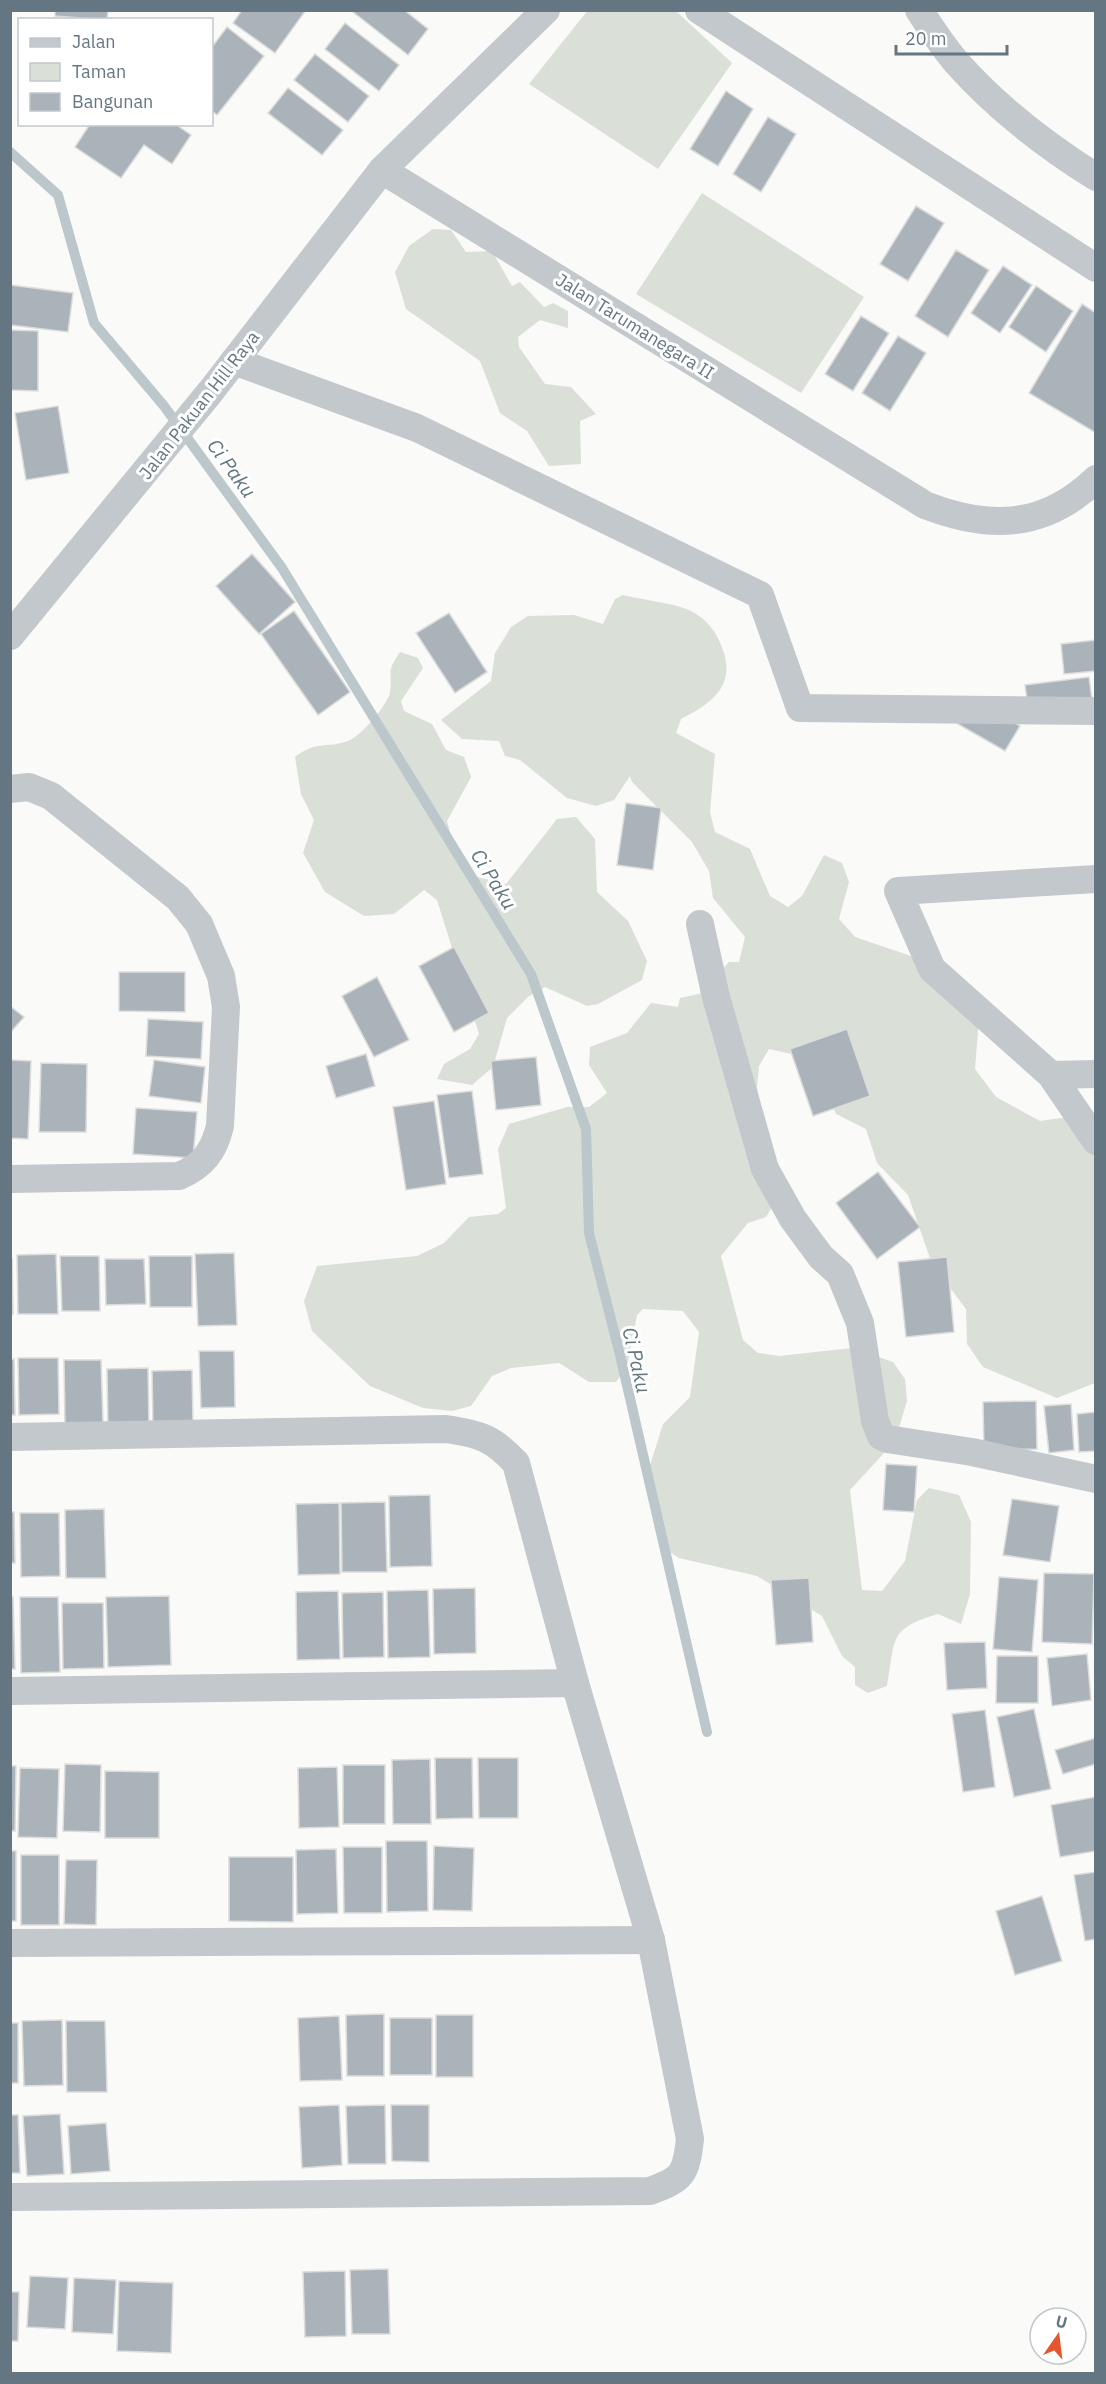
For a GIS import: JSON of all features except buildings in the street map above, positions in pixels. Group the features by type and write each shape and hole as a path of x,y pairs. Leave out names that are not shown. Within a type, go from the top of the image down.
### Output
{"street":[{"path":"382,170 546,10"},
{"path":"699,10 1095,268"},
{"path":"919,10 955,61 981,87 1039,139 1095,177"},
{"name":"Jalan Pakuan Hill Raya","path":"10,636 151,467 382,170"},
{"name":"Jalan Tarumanegara II","path":"382,170 925,505 968,519 990,522 1022,520 1053,510 1080,495 1095,479"},
{"path":"234,361 417,428 760,595 800,708 1095,711"},
{"path":"10,789 29,787 51,796 178,898 200,924 212,948 221,976 226,1007 220,1126 216,1143 195,1169 179,1176 10,1179"},
{"path":"1095,879 898,891 932,969 1051,1075 1095,1141"},
{"path":"700,924 716,997 765,1169 793,1219 821,1257 840,1274 860,1323 875,1421 881,1436 886,1439 972,1452 1095,1479"},
{"path":"1051,1075 1095,1074"},
{"path":"10,1437 446,1429 472,1432 499,1444 516,1463 575,1683 651,1940 690,2139 687,2164 674,2183 650,2191 10,2197"},
{"path":"10,1691 575,1683"},
{"path":"10,1943 651,1940"}],"green space":[{"path":"588,10 676,11 732,63 658,169 529,84"},
{"path":"702,193 864,297 801,393 636,294"},
{"path":"433,229 451,230 466,252 492,251 512,286 520,282 544,307 553,303 568,311 568,328 540,320 518,337 519,347 545,384 571,387 596,414 580,421 581,464 549,466 527,431 500,413 480,361 406,309 395,272 409,246"},
{"path":"623,595 691,611 706,621 719,640 725,659 724,681 712,699 681,719 676,733 715,754 710,812 715,832 750,849 770,896 788,907 802,896 824,855 842,863 849,882 839,919 855,937 917,958 979,1018 975,1069 996,1097 1040,1121 1082,1115 1095,1122 1095,1383 1057,1398 983,1367 967,1344 966,1309 932,1264 908,1195 877,1163 866,1129 836,1114 814,1059 769,1049 759,1066 757,1087 776,1201 766,1217 748,1223 721,1256 743,1340 758,1353 779,1356 852,1348 893,1362 905,1379 907,1401 895,1441 850,1490 862,1590 882,1591 905,1561 917,1500 929,1488 959,1495 971,1522 970,1594 961,1624 938,1614 910,1625 897,1638 887,1686 868,1693 855,1685 855,1667 842,1656 822,1616 757,1576 679,1558 662,1547 648,1472 663,1424 690,1397 699,1332 683,1311 643,1309 637,1315 627,1367 616,1382 589,1382 559,1363 511,1368 492,1376 471,1406 452,1411 423,1408 370,1386 312,1331 304,1301 317,1266 417,1256 444,1243 469,1217 498,1214 506,1208 498,1149 509,1124 567,1107 589,1107 607,1093 589,1065 590,1047 627,1033 651,1003 678,1007 680,998 699,994 729,962 739,962 745,937 713,898 709,871 692,842 632,782 630,776 614,800 596,806 567,798 520,760 505,756 499,741 462,739 441,720 491,681 495,653 511,627 528,616 574,615 603,624 615,599"},
{"path":"400,652 418,658 423,668 401,701 404,711 432,724 446,750 464,757 471,777 447,821 455,850 477,877 506,884 557,819 576,817 595,839 597,892 628,921 647,961 642,980 598,1004 587,1006 545,987 528,997 507,1018 493,1067 472,1085 437,1079 444,1064 470,1049 479,1034 437,900 424,890 394,914 364,916 325,892 303,853 314,820 301,794 295,757 309,748 348,741 366,727 388,698 391,669"}],"waterway":[{"name":"Ci Paku","path":"10,152 58,195 94,323 164,406 282,568 531,974 586,1129 589,1233 620,1355 707,1732"}]}
